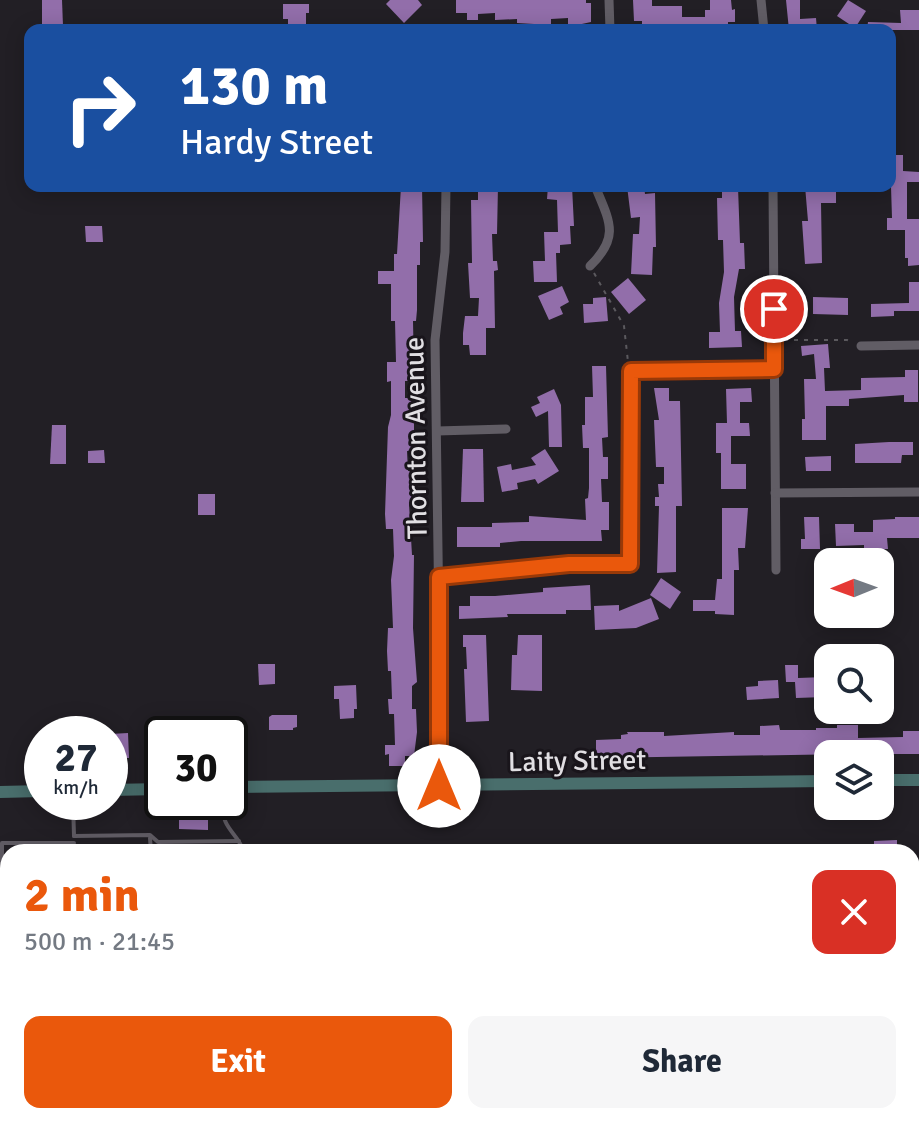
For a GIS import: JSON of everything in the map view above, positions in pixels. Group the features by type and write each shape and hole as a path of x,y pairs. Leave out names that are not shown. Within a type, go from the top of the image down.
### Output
{"street":[{"path":"609,0 610,24"},
{"path":"761,0 763,24"},
{"name":"Thornton Avenue","path":"439,786 435,340 445,252 446,192"},
{"path":"590,266 605,251 609,241 605,210 598,192"},
{"path":"773,192 776,570"},
{"path":"861,346 919,345"},
{"path":"439,577 569,564 630,564 631,371 774,369"},
{"path":"437,431 506,429"},
{"path":"775,493 919,492"},
{"path":"894,780 919,780"},
{"name":"Laity Street","path":"248,787 814,781"},
{"path":"0,792 24,791"}],"lane":[{"path":"2,844 74,843 74,820"},
{"path":"224,820 240,844"},
{"path":"74,836 150,835 158,842 239,841"},
{"path":"150,835 151,844"}],"path":[{"path":"590,266 624,326 625,355 631,371"},
{"path":"775,340 847,340 861,346"}],"building":[{"path":"42,0 62,0 63,24 42,24"},
{"path":"390,0 418,0 422,5 404,23 386,4"},
{"path":"456,0 586,0 586,3 591,3 591,22 582,24 568,24 568,18 551,19 551,24 517,23 517,19 495,20 495,13 478,14 478,20 467,20 467,13 456,13"},
{"path":"633,0 652,0 652,6 682,6 682,17 705,17 705,10 710,10 710,0 731,0 732,10 735,9 735,22 728,24 642,24 642,21 634,21"},
{"path":"786,0 800,0 800,19 816,18 816,24 788,24"},
{"path":"848,0 866,11 858,24 849,24 837,16"},
{"path":"283,4 309,4 306,24 288,24 288,19 283,19"},
{"path":"900,10 919,10 919,30 896,30 896,24 868,24 868,22 901,23"},
{"path":"896,155 903,155 903,171 919,172 919,182 907,182 907,219 919,219 919,265 908,266 905,230 887,230 887,218 892,218 891,192 896,192"},
{"path":"401,192 422,192 423,242 420,242 420,265 417,265 417,310 416,321 413,321 414,373 409,373 409,381 405,381 405,398 412,398 414,415 414,451 407,451 408,471 414,471 413,504 409,504 414,555 413,628 417,682 412,686 412,709 416,709 417,732 414,756 405,756 405,766 389,766 385,745 395,745 394,714 389,714 388,699 392,699 387,651 388,628 393,628 391,580 394,556 393,529 386,529 385,514 391,415 391,381 387,382 387,362 396,362 391,284 378,284 378,271 394,271 394,254 397,254"},
{"path":"478,192 498,192 497,234 492,234 493,261 497,261 498,270 494,271 495,328 486,328 486,355 470,355 469,345 463,345 463,333 465,316 478,316 479,298 470,298 468,263 472,263 471,200 478,200"},
{"path":"548,192 572,192 574,226 570,226 571,244 560,245 560,253 556,253 557,282 534,282 533,261 545,261 544,232 558,232 557,200 547,199"},
{"path":"628,192 655,193 656,247 653,247 652,275 631,274 633,234 639,234 640,217 631,218"},
{"path":"722,192 738,192 740,243 744,243 745,269 739,269 734,297 735,331 741,331 742,347 709,348 709,332 720,332 719,303 724,272 723,240 718,240 717,198 722,198"},
{"path":"806,192 836,192 836,203 821,203 822,263 805,264 802,221 808,221"},
{"path":"85,226 102,226 103,242 86,242"},
{"path":"628,278 646,300 629,314 611,292"},
{"path":"909,282 919,282 919,311 894,311 894,316 871,317 871,304 909,303"},
{"path":"562,286 569,302 560,307 563,314 549,320 538,296"},
{"path":"606,297 608,321 584,323 583,304 593,304 593,298"},
{"path":"813,297 848,298 848,315 813,314"},
{"path":"828,344 830,368 824,368 825,391 861,390 861,378 905,377 905,370 918,370 918,402 904,402 904,395 849,399 849,406 826,406 826,440 802,440 804,379 816,379 814,354 802,356 801,346"},
{"path":"592,366 606,366 608,437 602,438 603,457 608,457 608,479 601,479 602,502 609,502 609,530 601,530 602,541 521,541 500,543 500,547 457,547 457,527 492,527 492,523 529,522 529,516 586,520 589,448 583,448 582,425 585,425 585,397 593,397"},
{"path":"654,388 669,388 669,401 680,401 682,506 676,506 676,572 657,573 659,506 655,506 655,497 659,497 658,484 664,484 664,467 656,467 654,420 659,420"},
{"path":"751,388 752,402 740,402 740,423 749,423 750,436 731,436 731,464 746,464 746,489 721,489 721,453 716,453 716,423 727,423 726,389"},
{"path":"554,389 561,405 562,447 549,447 548,411 536,417 531,407 540,403 537,397"},
{"path":"52,425 66,425 66,464 50,464"},
{"path":"913,442 913,455 902,455 901,463 855,463 855,444"},
{"path":"463,449 483,449 484,502 461,502"},
{"path":"545,449 559,471 538,484 535,479 517,483 518,489 502,492 497,467 511,464 512,470 536,465 531,458"},
{"path":"104,450 105,463 88,463 88,451"},
{"path":"831,456 831,471 806,471 805,457"},
{"path":"198,494 215,494 215,515 198,515"},
{"path":"722,508 748,508 745,548 738,548 739,570 734,570 734,615 693,611 693,600 715,600 717,579 722,579"},
{"path":"804,517 819,517 820,548 801,549 801,539 805,539"},
{"path":"919,517 919,538 887,538 888,548 836,546 835,524 854,524 854,532 873,532 873,520"},
{"path":"661,578 681,592 670,609 650,595"},
{"path":"590,585 591,610 459,619 459,606 470,606 470,596 543,592 543,588"},
{"path":"651,598 659,619 636,628 595,630 594,606 619,605 619,611"},
{"path":"463,635 486,635 489,721 466,722 464,669 467,669"},
{"path":"518,635 542,635 542,691 511,690 512,655 517,655"},
{"path":"258,664 275,664 275,684 259,685"},
{"path":"785,665 798,665 798,678 814,677 814,697 796,698 795,682 786,682"},
{"path":"778,680 779,698 747,700 746,687 758,686 758,681"},
{"path":"356,685 357,709 354,709 354,718 340,719 339,699 334,699 334,686"},
{"path":"297,715 297,727 293,730 269,730 269,717"},
{"path":"779,725 780,730 816,730 837,728 837,725 858,725 858,738 903,737 903,731 919,731 919,754 894,754 894,740 814,740 814,755 596,758 596,740 621,739 621,735 627,732 664,732 664,736 734,732 734,735 760,735 760,726"},
{"path":"179,820 208,820 208,830 179,829"},
{"path":"897,840 897,844 874,844 874,841"}],"route":[{"path":"439,786 439,577 569,564 630,564 631,371 774,369 774,309"}]}
